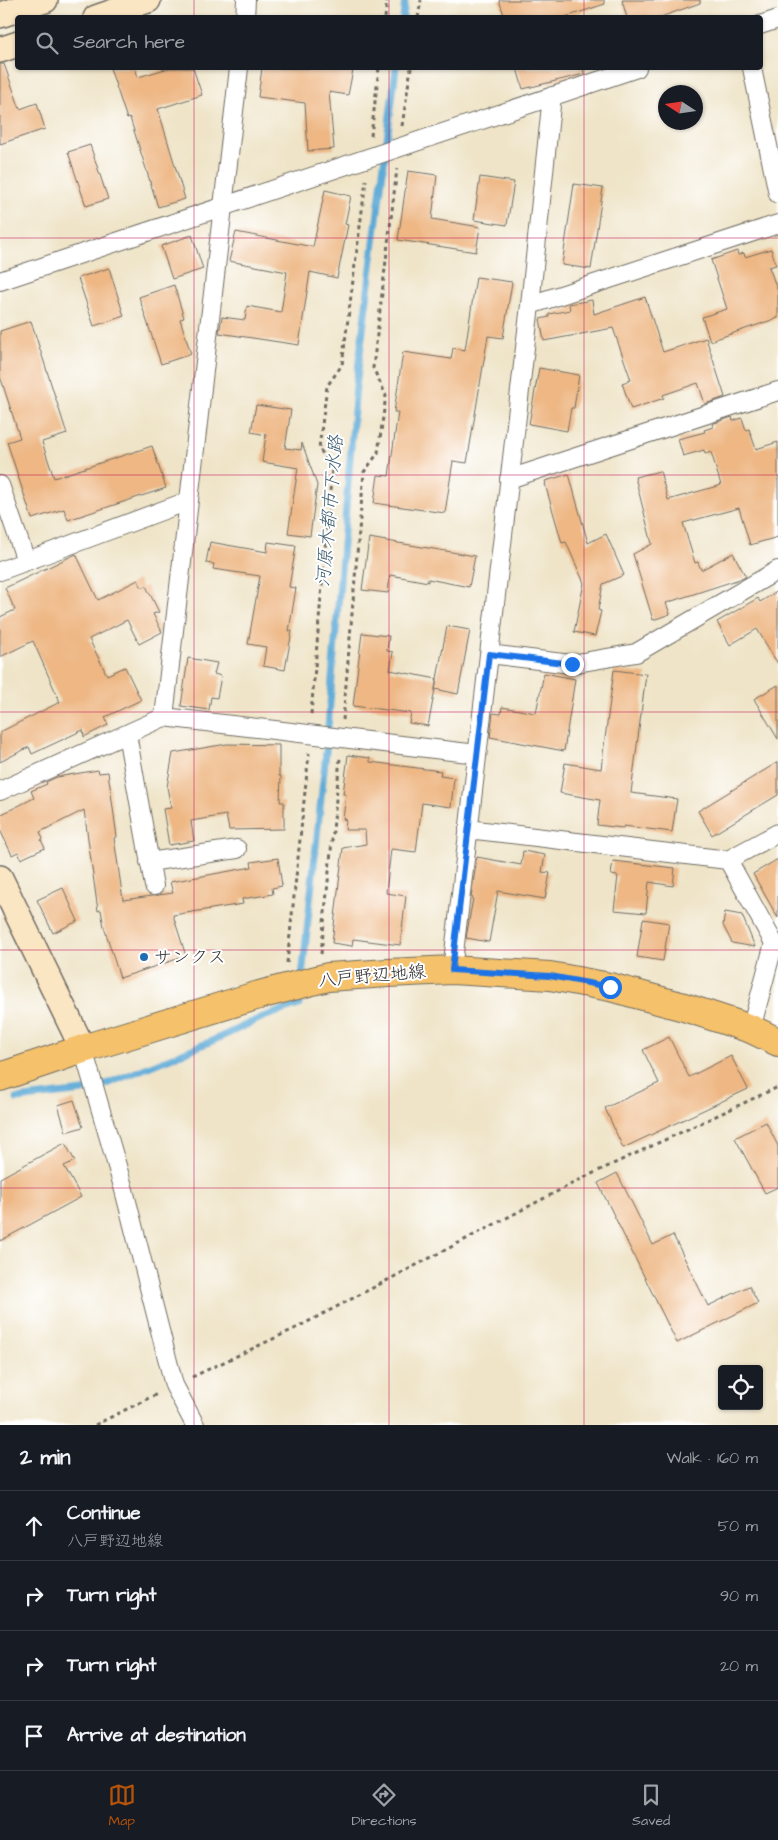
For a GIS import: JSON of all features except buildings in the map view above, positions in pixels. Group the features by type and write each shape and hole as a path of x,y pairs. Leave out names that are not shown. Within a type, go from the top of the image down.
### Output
{"main road":[{"name":"八戸野辺地線","path":"0,1077 83,1049 258,995 328,977 452,970 550,976 610,987 684,1007 750,1029 778,1042"}],"street":[{"path":"0,15 45,0"},
{"path":"105,15 148,0"},
{"path":"244,15 246,0"},
{"path":"763,25 778,20"},
{"path":"0,50 15,45"},
{"path":"164,717 239,70"},
{"path":"0,281 631,70"},
{"path":"752,70 778,194"},
{"path":"452,970 530,305 552,96"},
{"path":"530,305 778,224"},
{"path":"509,479 778,391"},
{"path":"0,485 26,561"},
{"path":"0,571 188,501"},
{"path":"489,654 572,664 636,653 778,570"},
{"path":"0,791 164,717 477,754"},
{"path":"127,734 154,886"},
{"path":"468,829 728,860 778,834"},
{"path":"149,862 237,849"},
{"path":"728,860 774,943 750,1029"},
{"path":"0,878 83,1049 124,1190 174,1385 195,1425"}],"path":[{"path":"385,15 387,0"},
{"path":"418,15 421,0"},
{"path":"287,971 310,735 332,468 319,448 326,386 342,365 379,70"},
{"path":"321,954 342,738 364,472 378,453 386,395 373,368 411,70"},
{"path":"95,1425 174,1385 294,1329 583,1178 778,1087"}],"waterway":[{"name":"河原木都市下水路","path":"403,15 405,0"},
{"name":"河原木都市下水路","path":"302,977 326,752 356,386 396,70"},
{"path":"17,1099 83,1091 104,1085 212,1041 263,1017 299,1005 300,990"}],"place":[{"name":"サンクス","path":"144,957"}],"route":[{"path":"572,664 489,654 452,970 550,976 610,987"}]}
